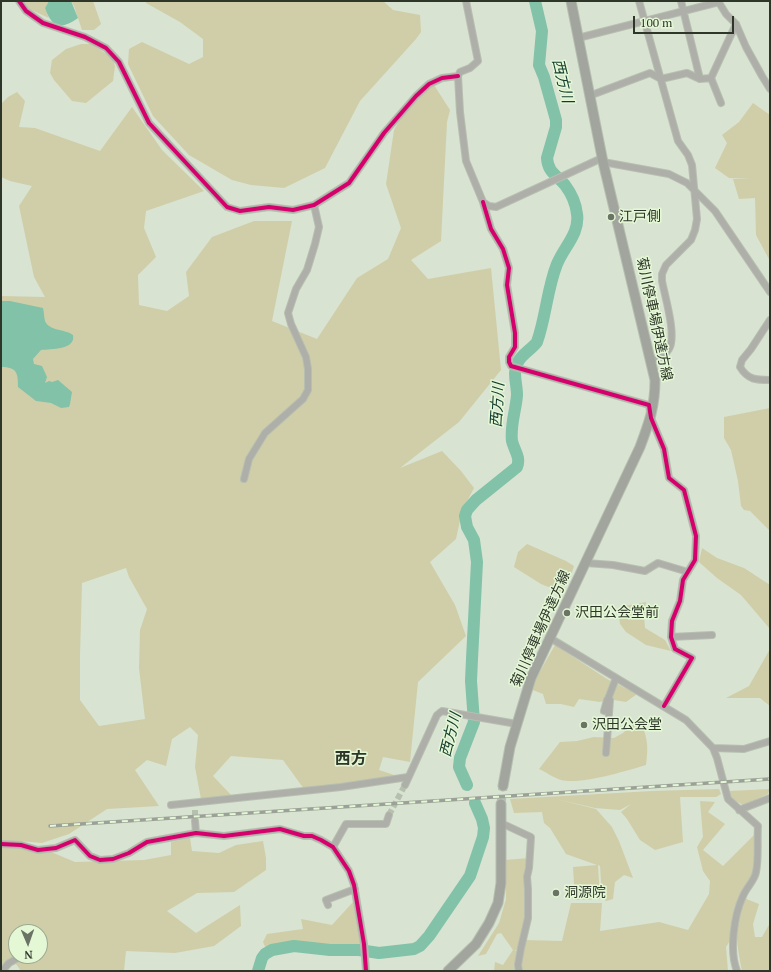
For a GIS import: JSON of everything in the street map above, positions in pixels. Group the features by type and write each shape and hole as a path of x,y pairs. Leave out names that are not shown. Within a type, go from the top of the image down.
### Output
{"main road":[{"name":"菊川停車場伊達方線","path":"503,786 510,747 531,678 640,447 651,418 655,393 655,380 651,360 602,160 571,1"},
{"path":"448,971 476,944 489,923 498,903 501,884 501,804"}],"street":[{"path":"19,1 26,11 43,23 85,37 106,48 120,62 148,123 227,207 240,211 269,207 293,210 314,205 349,183 384,133 416,96 430,84 442,78 458,76"},
{"path":"466,1 478,61 470,68 460,72 458,76 460,112 466,161 483,202 491,229 503,249 509,268 508,285 515,333 514,346 509,357 509,362 511,366 650,405 651,418 664,449 669,478 684,490 696,536 695,560 683,580 680,601 672,621 671,637 675,649 692,658 664,706"},
{"path":"639,1 678,141 688,155 692,165 697,219 691,240 666,265 662,274 662,281 672,331 672,341 670,349 667,353 651,360"},
{"path":"681,1 700,78"},
{"path":"578,38 718,2 726,14 736,24 746,47 770,89"},
{"path":"721,104 711,78 736,24"},
{"path":"589,96 650,73 661,79 687,73 700,78 711,78"},
{"path":"483,202 488,206 496,207 558,178 602,160 669,174 694,190 715,211 770,292"},
{"path":"244,479 249,459 265,433 303,399 308,390 308,370 306,357 291,324 288,313 296,289 307,270 315,244 319,227 314,205"},
{"path":"770,320 742,360 740,367 744,375 754,380 770,380"},
{"path":"586,563 613,565 645,571 658,563 688,572"},
{"path":"671,637 712,635"},
{"path":"550,638 686,720 713,748 728,799 758,826 756,873 743,894 737,910 733,946 734,965 737,971"},
{"path":"606,753 611,702 616,678"},
{"path":"604,711 611,702"},
{"path":"404,785 437,715 442,711 517,724"},
{"path":"713,748 744,749 770,741"},
{"path":"171,805 341,787 408,777"},
{"path":"739,810 770,798"},
{"path":"194,803 194,810"},
{"path":"333,847 346,824 386,824 389,815"},
{"path":"195,821 196,833"},
{"path":"501,823 531,837 527,877 528,918 518,965 519,971"},
{"path":"1,844 21,845 38,850 56,848 75,840 90,856 100,860 113,859 129,853 146,842 196,833 224,836 280,829 304,836 312,836 333,847 349,871 355,889 364,944 366,971"},
{"path":"328,905 326,900 355,889"}],"shaded area":[{"path":"24,1 49,1 45,8 49,18 29,9"},
{"path":"49,1 71,1 78,18 67,24 58,25 54,23 45,8"},
{"path":"71,1 93,1 101,24 94,30 82,30"},
{"path":"146,1 383,1 393,10 420,15 421,32 360,101 325,168 284,188 251,185 232,180 189,155 153,116 128,64 129,49 142,42 189,64 203,57 203,39 180,22 146,3"},
{"path":"81,44 92,44 112,58 115,66 113,81 86,103 72,101 50,73 52,60 66,49"},
{"path":"434,85 450,110 447,122 441,241 411,260 428,279 491,268 501,370 459,422 400,468 442,451 461,471 474,488 462,511 456,539 430,562 455,605 466,636 418,682 410,762 383,757 379,770 403,778 304,789 283,760 231,756 213,776 232,796 201,799 195,767 198,735 190,727 172,739 166,766 147,760 135,770 159,806 107,809 69,834 42,843 19,841 1,843 1,296 45,297 34,277 19,206 32,186 10,181 1,177 1,104 8,97 17,92 25,101 19,127 35,128 100,151 132,107 162,150 204,191 146,211 144,228 156,257 138,275 139,305 167,311 189,296 186,272 212,237 254,221 292,221 272,321 317,339 357,278 388,259 401,228 386,184 394,130 410,102","holes":["126,568 129,577 147,609 140,630 139,668 145,719 99,726 80,700 82,583"]},
{"path":"753,103 770,115 770,261 756,235 755,198 739,199 733,179 751,179 729,178 715,168 727,143 722,135 739,122"},
{"path":"1,301 10,301 43,308 45,321 50,327 73,335 71,344 62,348 41,350 33,359 34,364 42,366 47,377 45,383 58,380 72,392 69,407 61,408 51,403 36,401 18,387 16,372 10,368 1,367"},
{"path":"770,408 770,531 750,511 744,510 741,506 738,481 731,450 724,438 724,417"},
{"path":"527,544 574,566 569,581 561,592 541,584 514,567 518,552"},
{"path":"702,548 717,558 744,568 770,585 770,629 741,595 717,578 699,562"},
{"path":"646,602 644,616 645,628 665,640 671,651 646,645 626,632 620,624 620,607"},
{"path":"555,645 607,679 637,694 626,702 608,699 600,702 579,699 574,707 561,704 546,704 543,694 530,689"},
{"path":"770,649 770,706 760,698 726,698 749,686"},
{"path":"639,717 647,741 646,765 604,777 580,781 561,780 539,769 560,742 577,741 594,737 614,738 623,733"},
{"path":"719,789 721,794 716,797 680,797 683,842 655,850 640,840 621,812 631,804 620,810 595,808 556,799 596,809 612,827 619,841 633,878 624,875 615,882 613,899 606,901 602,896 600,866 598,865 600,899 575,900 573,867 597,865 566,854 550,828 544,823 542,812 514,813 510,799 652,791"},
{"path":"770,789 768,794 743,805 732,799 729,791"},
{"path":"700,801 715,802 708,812 725,824 703,850 723,866 755,834 754,873 741,893 734,909 733,936 726,947 728,971 494,971 495,962 503,965 513,950 501,933 497,934 486,954 478,956 499,923 506,899 505,860 529,858 527,919 520,951 514,950 520,953 523,940 562,941 571,903 602,903 600,931 659,922 688,930 709,894 710,881 703,871 697,847 703,837"},
{"path":"190,838 192,851 219,853 236,845 263,841 266,858 266,870 234,892 197,893 167,911 196,933 240,905 241,926 214,946 175,953 126,951 124,971 21,971 16,964 4,967 1,971 1,846 44,849 75,862 144,860 171,855 171,842"},
{"path":"744,898 759,904 753,924 755,937 762,937 770,923 770,969 768,971 742,971 737,943 737,925 740,907"},
{"path":"353,902 361,946 335,948 293,944 266,949 263,942 267,934 303,929 301,919 332,925"}],"waterway":[{"name":"西方川","path":"467,785 459,767 460,758 474,722 471,681 477,562 474,540 467,527 465,516 467,510 476,500 517,467 518,457 512,441 512,423 517,395 515,370 522,356 537,342 557,264 574,234 577,221 576,206 571,195 565,185 549,167 547,158 556,127 556,120 544,77 539,65 542,31 535,1"},
{"name":"西方川","path":"258,971 262,958 265,954 272,950 294,946 330,950 359,950 379,953 414,949 420,946 429,936 470,876 483,837 484,828 475,803"}],"tunnel":[{"path":"389,815 405,785"},
{"path":"501,804 503,786"},
{"path":"195,810 195,821"}],"railway":[{"path":"50,826 770,779"}],"cycle path":[{"path":"19,1 26,11 43,23 85,37 106,48 119,62 149,123 227,207 240,211 269,207 293,210 314,205 349,183 384,133 416,96 429,84 442,78 458,76"},
{"path":"483,202 491,229 503,249 509,268 507,285 515,333 515,347 509,357 511,366 649,405 651,418 664,449 669,478 684,490 696,536 695,560 683,580 680,601 672,621 671,637 675,649 692,658 664,706"},
{"path":"1,844 21,845 38,850 56,848 75,840 90,856 100,860 113,859 129,853 147,842 196,833 224,836 280,829 304,836 312,836 333,847 349,871 354,885 364,944 366,971"}],"place":[{"name":"江戸側","path":"611,217"},
{"name":"沢田公会堂前","path":"567,613"},
{"name":"沢田公会堂","path":"584,725"},
{"name":"洞源院","path":"556,893"}],"district":[{"name":"西方","path":"351,759"}]}
